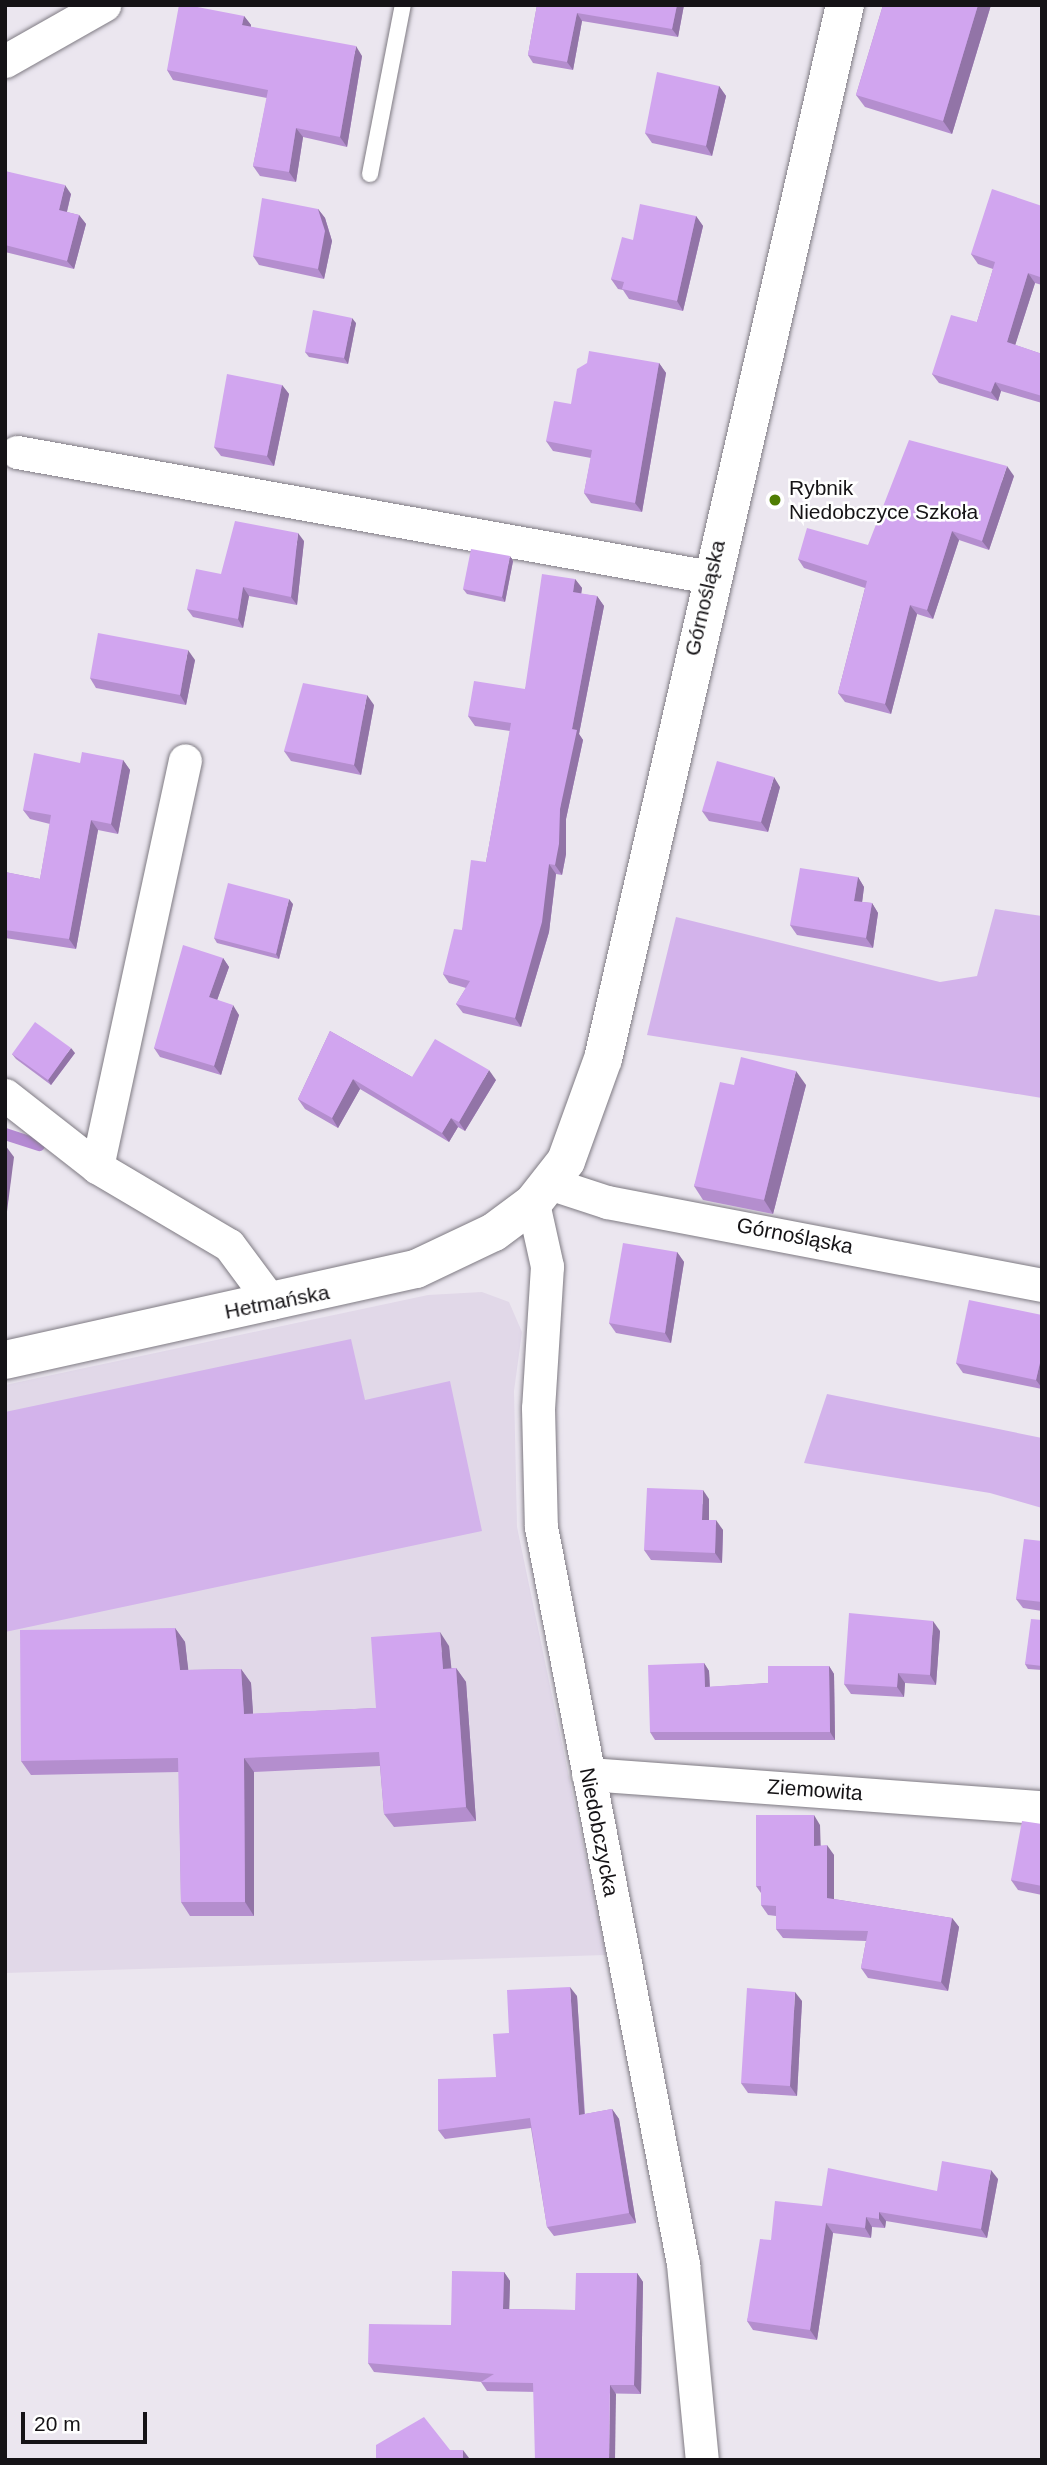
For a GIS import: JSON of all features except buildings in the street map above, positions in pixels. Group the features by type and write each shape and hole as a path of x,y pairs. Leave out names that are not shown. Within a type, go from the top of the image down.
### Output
{"street":[{"path":"5,61 104,5"},
{"name":"Górnośląska","path":"845,5 710,577 603,1059 580,1134 541,1193 607,1202 1042,1285"},
{"path":"17,452 710,577"},
{"path":"97,1167 185,760"},
{"path":"5,1095 97,1167 229,1245 272,1303"},
{"name":"Hetmańska","path":"5,1360 416,1269 494,1232 541,1193"},
{"name":"Niedobczycka","path":"541,1193 547,1266 538,1408 541,1527 683,2264 702,2460"},
{"name":"Ziemowita","path":"588,1774 1042,1807"}],"lane":[{"path":"370,174 403,5"}],"shaded area":[{"path":"995,909 1042,916 1042,1098 647,1035 676,917 940,982 977,976"},
{"path":"482,1292 509,1302 522,1332 514,1391 517,1527 606,1955 5,1973 5,1385 428,1295"},
{"path":"351,1339 365,1400 450,1381 482,1531 5,1632 5,1412"},
{"path":"827,1394 1042,1438 1042,1508 990,1493 804,1463"}],"waterway":[{"path":"5,1134 39,1145"}],"place":[{"name":"Rybnik Niedobczyce Szkoła","path":"775,500"}]}
